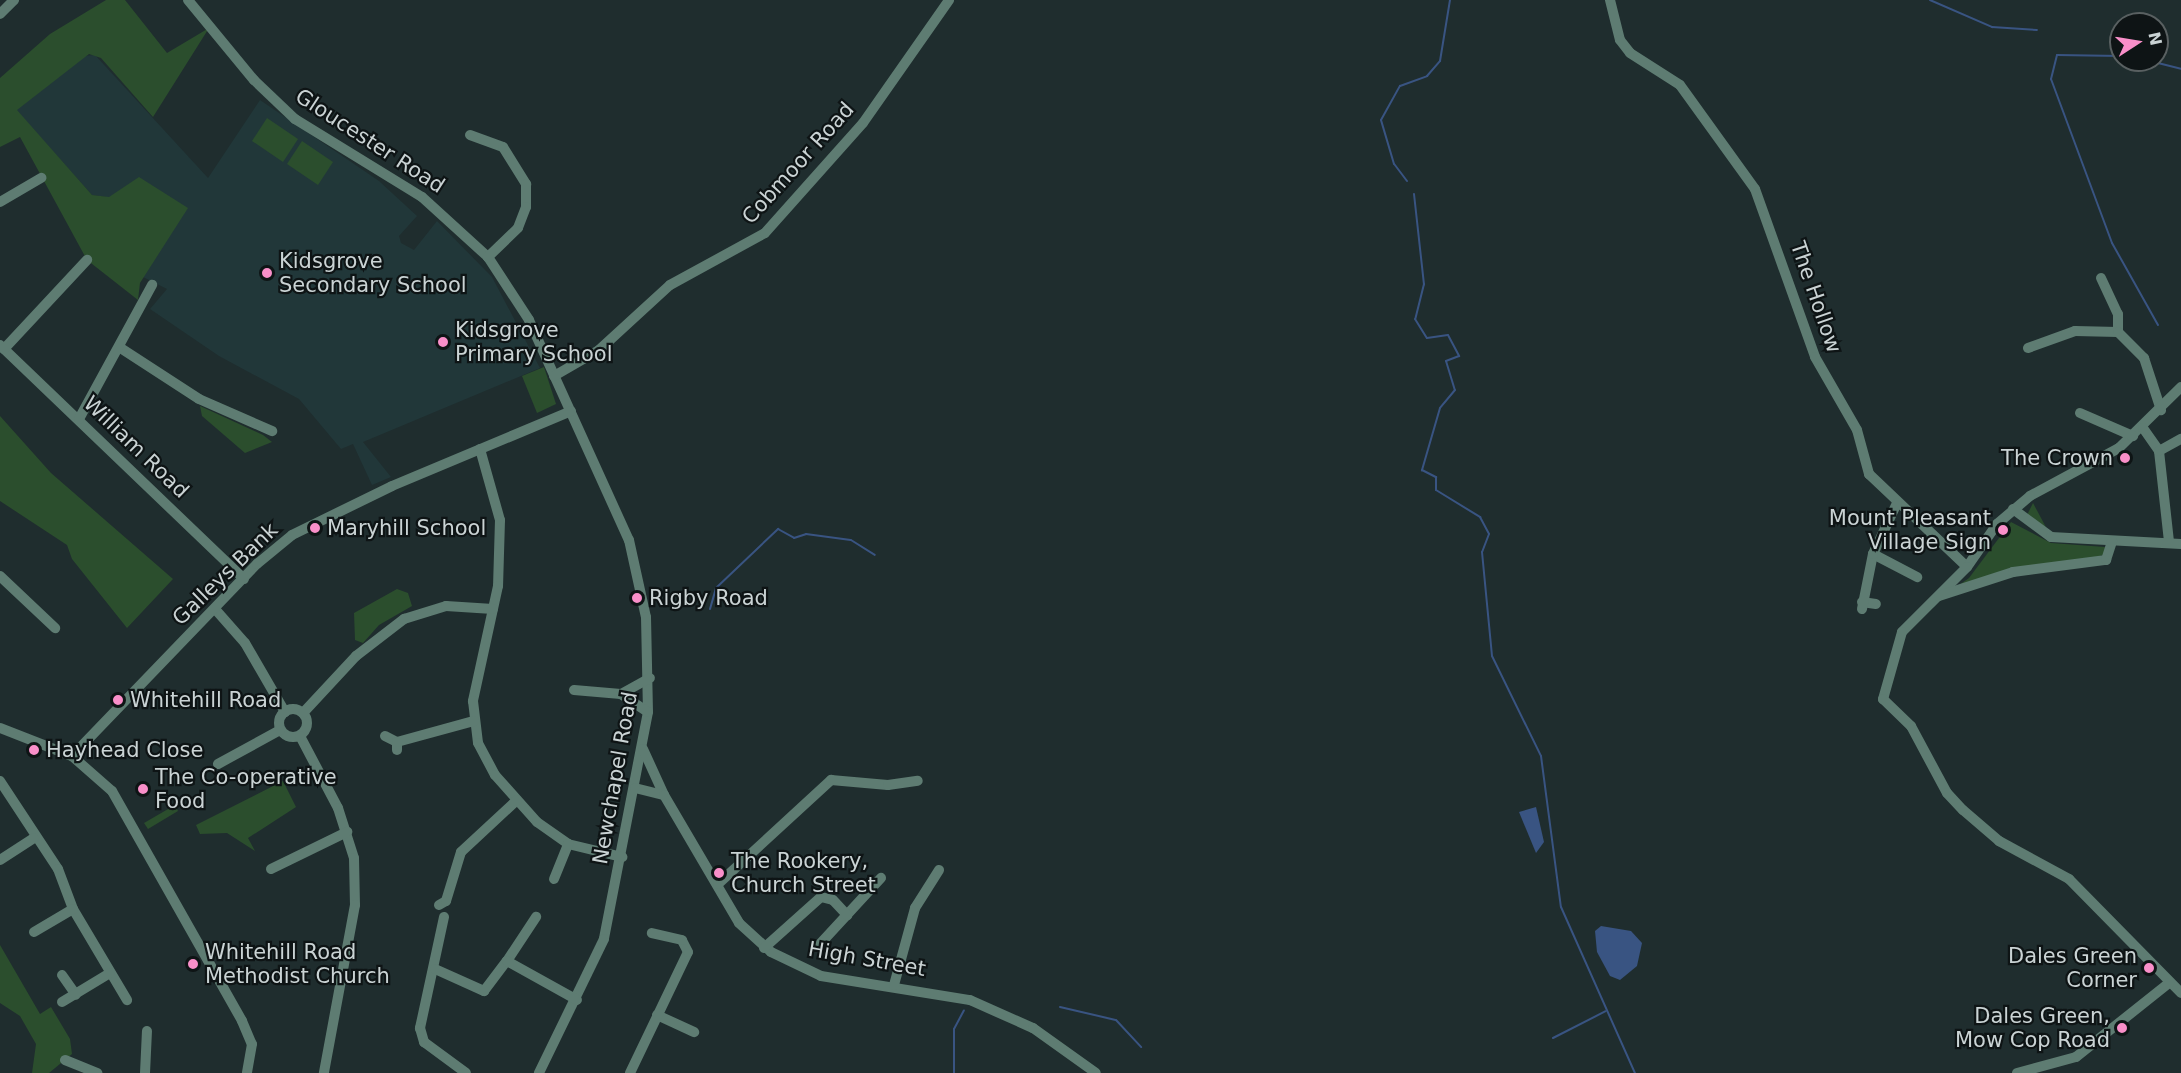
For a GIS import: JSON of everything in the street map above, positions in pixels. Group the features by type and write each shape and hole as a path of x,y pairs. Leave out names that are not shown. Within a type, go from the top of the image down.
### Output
{"street":[{"path":"0,14 14,0"},
{"name":"Gloucester Road","path":"188,0 254,80 295,119 422,197 488,257"},
{"name":"Cobmoor Road","path":"554,376 599,350 670,285 765,233 863,123 949,0"},
{"name":"The Hollow","path":"1610,0 1620,40 1630,53 1680,85 1755,189 1815,357 1857,430 1863,463 1897,503 1967,567"},
{"path":"468,134 503,147 526,184 526,207 518,228 488,257"},
{"path":"0,202 41,178"},
{"name":"Newchapel Road","path":"488,257 529,320 571,411 635,561 650,678 648,712 635,788 604,939 577,1000 539,1073"},
{"path":"2,347 87,260"},
{"path":"2101,278 2118,314 2118,332"},
{"path":"79,419 152,285"},
{"path":"2028,348 2075,331 2118,332 2144,358 2161,410"},
{"name":"William Road","path":"2,347 244,579"},
{"path":"119,347 199,399 272,431"},
{"path":"2181,387 2161,410 2133,436 2013,509 1967,567 1902,632 1883,699 1911,726 1947,793 1999,841 2069,879 2181,993"},
{"name":"Galleys Bank","path":"72,756 244,579 292,536 324,516 571,411"},
{"path":"2080,413 2133,436"},
{"path":"2142,428 2159,451 2169,542"},
{"path":"2159,451 2181,439"},
{"path":"480,449 500,520 493,609 476,671 474,721 485,759 517,800 568,844 622,856"},
{"path":"1876,604 1862,606 1873,555 1897,503"},
{"path":"2013,509 2051,537 2181,544"},
{"path":"1936,597 2022,570 2106,560 2112,541"},
{"path":"1873,555 1917,578"},
{"path":"0,576 55,627"},
{"path":"303,713 356,656 404,619 446,606 493,609"},
{"path":"215,609 245,643 285,712 280,730"},
{"path":"621,694 650,678"},
{"path":"574,690 621,694 648,712"},
{"path":"285,712 303,713"},
{"path":"300,736 307,725 303,713"},
{"path":"385,736 397,746 474,721"},
{"path":"0,728 72,756 112,791 242,1021 252,1044 248,1073"},
{"path":"218,764 280,730 300,736 347,832 355,905 324,1073"},
{"name":"High Street","path":"642,746 664,795 739,923 764,948 802,970 970,1000 1033,1028 1096,1073"},
{"path":"718,884 831,780 918,781"},
{"path":"0,781 34,838 58,869 73,909 127,1000"},
{"path":"635,788 664,795"},
{"path":"439,905 446,901 461,852 517,800"},
{"path":"271,869 347,832"},
{"path":"0,860 34,838"},
{"path":"554,879 568,844"},
{"path":"894,985 915,908 939,870"},
{"path":"820,944 881,878"},
{"path":"764,948 821,897 833,900 847,915"},
{"path":"34,932 73,909"},
{"path":"444,917 422,1035 466,1073"},
{"path":"435,969 484,991 536,917"},
{"path":"630,1073 688,952 682,940 652,933"},
{"path":"507,961 577,1000"},
{"path":"62,1002 110,973"},
{"path":"62,975 76,995"},
{"path":"2019,1073 2076,1057 2169,983"},
{"path":"657,1015 694,1032"},
{"path":"145,1073 153,1043 147,1031"},
{"path":"65,1060 97,1073"}],"shaded area":[{"name":"Kidsgrove Secondary School","path":"95,55 208,178 260,100 379,181 417,216 399,236 401,243 414,250 437,221 492,277 540,368 363,442 391,477 372,485 353,444 341,449 299,399 219,356 150,309 167,289 143,277 187,208 92,195 16,110 81,56"}],"green space":[{"path":"106,0 125,0 167,53 209,28 153,117 101,58 89,54 17,110 92,195 109,197 139,177 188,208 140,283 138,300 87,260 20,137 0,147 0,78 50,34"},
{"path":"267,118 298,139 283,162 252,141"},
{"path":"302,141 333,162 318,185 287,164"},
{"path":"544,367 556,404 537,413 522,376"},
{"path":"200,406 263,435 272,442 245,453 202,416"},
{"path":"0,416 51,473 173,579 127,628 72,559 67,545 0,501"},
{"path":"2033,503 2048,531 2027,515"},
{"path":"2011,522 2051,543 2105,547 2108,554 1952,590 1969,578"},
{"path":"397,589 408,593 412,606 379,625 363,643 355,640 354,613"},
{"path":"283,781 296,807 248,838 255,851 227,833 200,834 196,825"},
{"path":"175,805 178,811 148,829 144,823"},
{"path":"0,945 40,1014 51,1007 70,1039 72,1054 49,1073 32,1073 36,1044 20,1016 0,1003"}],"water":[{"path":"1536,807 1544,842 1536,853 1519,812"},
{"path":"1601,926 1631,931 1642,943 1637,966 1620,980 1610,976 1597,952 1595,931"}],"waterway":[{"path":"1407,181 1394,164 1381,120 1400,86 1427,76 1440,61 1450,0"},
{"path":"1930,0 1992,27 2037,30"},
{"path":"2109,56 2057,55 2051,79 2112,243 2158,325"},
{"path":"2169,66 2181,69"},
{"path":"1414,194 1424,284 1415,319 1427,338 1448,335 1459,356 1446,361 1455,390 1440,408 1422,470 1436,477 1436,490 1480,517 1489,534 1482,552 1492,656 1541,756 1561,907 1635,1073"},
{"path":"710,609 716,588 778,529 794,538 806,534 851,540 875,555"},
{"path":"1060,1007 1116,1020 1141,1047"},
{"path":"954,1073 954,1029 964,1010"},
{"path":"1553,1038 1606,1011"}],"place":[{"name":"Kidsgrove Secondary School","path":"267,273"},
{"name":"Kidsgrove Primary School","path":"443,342"},
{"name":"The Crown","path":"2125,458"},
{"name":"Maryhill School","path":"315,528"},
{"name":"Mount Pleasant Village Sign","path":"2003,530"},
{"name":"Rigby Road","path":"637,598"},
{"name":"Whitehill Road","path":"118,700"},
{"name":"Hayhead Close","path":"34,750"},
{"name":"The Co-operative Food","path":"143,789"},
{"name":"The Rookery, Church Street","path":"719,873"},
{"name":"Whitehill Road Methodist Church","path":"193,964"},
{"name":"Dales Green Corner","path":"2149,968"},
{"name":"Dales Green, Mow Cop Road","path":"2122,1028"}]}
